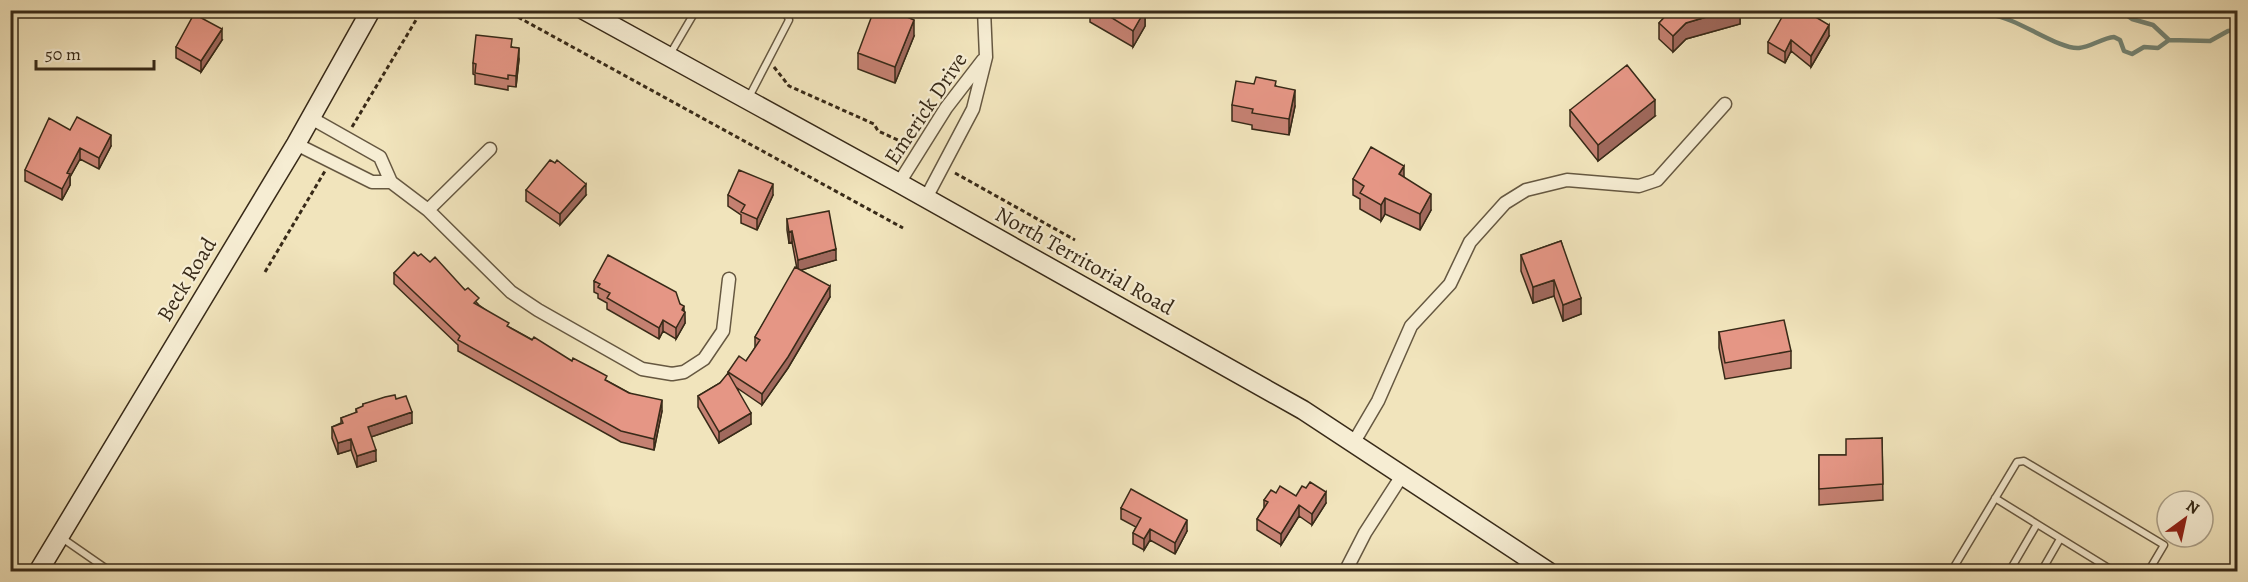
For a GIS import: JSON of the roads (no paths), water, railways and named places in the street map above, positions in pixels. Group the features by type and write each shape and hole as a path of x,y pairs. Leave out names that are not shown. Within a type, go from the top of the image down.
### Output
{"main road":[{"name":"Beck Road","path":"38,572 297,144 371,10"},
{"name":"North Territorial Road","path":"584,10 926,198 1303,410 1549,572"}],"street":[{"name":"Emerick Drive","path":"926,198 973,109 986,57 984,10"},
{"name":"Emerick Drive","path":"899,183 946,108 986,57"},
{"path":"1354,442 1377,401 1412,326 1450,284 1470,242 1505,203 1526,190 1567,180 1639,186 1657,180 1725,104"},
{"path":"311,118 380,158 391,182 428,210 512,292 538,310 651,372 672,374 684,372 704,359 723,331 729,279"},
{"path":"297,144 372,182 391,182"},
{"path":"428,210 490,149"},
{"path":"1345,572 1370,524 1403,474"}],"lane":[{"path":"669,56 696,10"},
{"path":"748,99 783,35 789,20 787,11"},
{"path":"1951,572 2017,462 2024,461 2164,545 2148,572"},
{"path":"1995,498 2115,572"},
{"path":"2009,572 2037,524"},
{"path":"59,536 111,572"},
{"path":"2041,572 2060,539"}],"waterway":[{"path":"1987,10 1991,15 2012,21 2060,44 2079,48 2114,37 2120,40 2124,51 2132,54 2144,47 2158,48 2169,40 2210,41 2228,31 2238,30"},
{"path":"2119,10 2132,19 2153,25 2169,40"}]}
